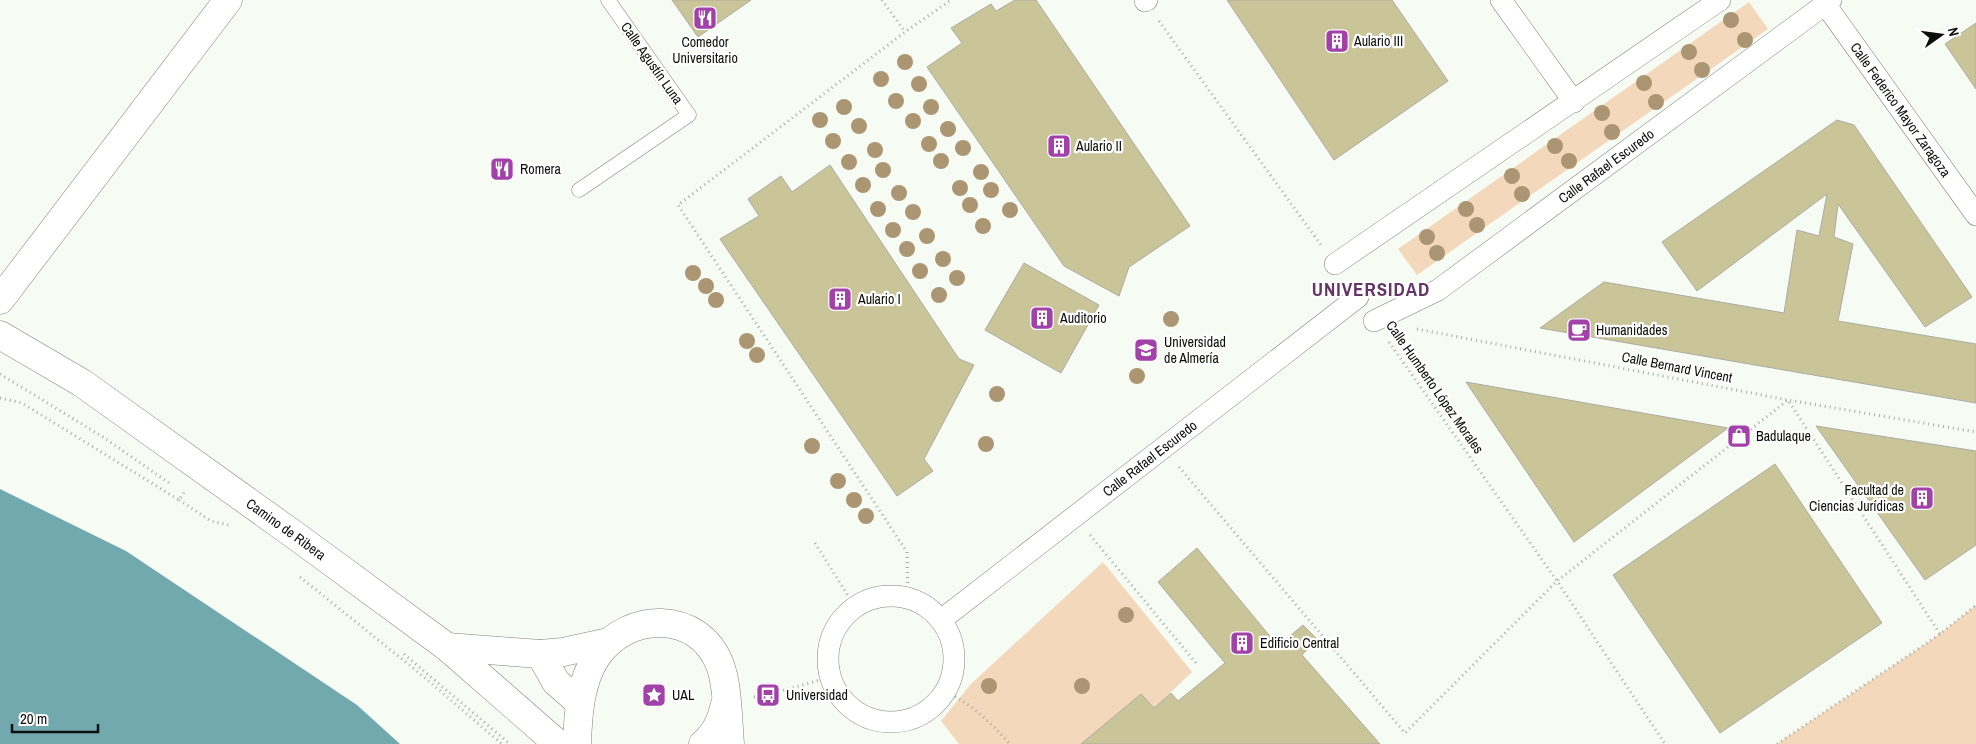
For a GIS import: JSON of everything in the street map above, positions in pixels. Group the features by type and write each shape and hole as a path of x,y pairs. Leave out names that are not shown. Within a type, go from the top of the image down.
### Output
{"street":[{"path":"0,300 228,0"},
{"path":"1501,0 1574,102"},
{"path":"1335,264 1574,102 1720,0"},
{"name":"Calle Federico Mayor Zaragoza","path":"1828,2 1976,215"},
{"name":"Calle Rafael Escuredo","path":"1374,321 1438,290 1828,2"},
{"name":"Calle Rafael Escuredo","path":"941,620 1358,297"},
{"name":"Camino de Ribera","path":"0,335 82,383 447,647 558,744"},
{"path":"888,596 908,598 926,606 941,620 950,637 955,655 953,674 946,692 930,710 908,721 884,723 860,715 841,699 830,677 828,657 831,638 841,620 855,607 871,599 888,596"},
{"path":"577,744 580,703 588,673 596,656 624,630 642,624 660,622 679,626 696,634 710,647 720,663 725,681 730,744"},
{"path":"447,647 540,654 563,652 609,642"},
{"path":"540,654 556,682 580,703"},
{"path":"702,744 712,736 722,718 726,700"}],"lane":[{"name":"Calle Agustín Luna","path":"579,190 689,115 608,0"}],"path":[{"path":"882,0 904,32"},
{"path":"908,598 907,552 678,205 904,32 951,0"},
{"path":"1146,1 1335,264"},
{"name":"Calle Bernard Vincent","path":"1374,321 1788,400 1976,432"},
{"name":"Calle Humberto López Morales","path":"1374,321 1557,581 1665,744"},
{"path":"0,374 103,437 172,485"},
{"path":"0,398 22,403 211,521 232,526"},
{"path":"1164,449 1405,733 1557,581 1788,400 1940,634"},
{"path":"179,500 201,468"},
{"path":"1075,517 1196,663"},
{"path":"815,543 855,607"},
{"path":"297,575 404,661 502,744"},
{"path":"1777,744 1940,634 1976,605"},
{"path":"726,700 768,695 830,677"},
{"path":"946,692 960,698 986,718 1010,744"}],"shaded area":[{"path":"1749,2 1768,29 1417,275 1398,249"},
{"path":"1103,562 1192,672 1154,708 1141,694 1081,744 959,744 941,721 971,684"},
{"path":"1976,605 1976,744 1777,744 1940,634"}],"water":[{"path":"0,489 126,551 357,705 400,744 0,744"}],"building":[{"name":"Comedor Universitario","path":"672,0 751,0 698,37"},
{"name":"Aulario II","path":"1015,0 1036,0 1190,226 1129,267 1119,296 1064,266 927,67 962,43 951,28 991,4 996,11"},
{"name":"Aulario III","path":"1227,0 1392,0 1448,81 1334,160"},
{"path":"1976,23 1976,89 1945,44"},
{"path":"1837,120 1854,125 1972,297 1925,327 1838,204 1834,237 1853,244 1838,321 1976,344 1976,403 1540,328 1604,282 1784,313 1797,230 1819,236 1827,194 1697,291 1662,242"},
{"name":"Aulario I","path":"830,165 959,359 974,365 924,459 933,471 897,496 720,239 759,216 748,199 781,176 792,192"},
{"name":"Auditorio","path":"1024,263 1099,305 1061,373 985,330"},
{"path":"1466,382 1728,428 1574,542"},
{"name":"Facultad de Ciencias Jurídicas","path":"1816,426 1976,451 1976,545 1925,580"},
{"path":"1775,464 1882,623 1720,733 1613,575"},
{"name":"Edificio Central","path":"1197,548 1278,646 1303,625 1317,639 1302,655 1380,744 1081,744 1141,694 1154,708 1171,693 1178,701 1225,663 1158,582"}],"place":[{"name":"Comedor Universitario","path":"705,18"},
{"name":"Aulario III","path":"1337,41"},
{"name":"Aulario II","path":"1059,146"},
{"name":"Romera","path":"502,169"},
{"name":"Aulario I","path":"840,299"},
{"name":"Auditorio","path":"1042,318"},
{"name":"Humanidades","path":"1579,330"},
{"name":"Universidad de Almería","path":"1146,350"},
{"name":"Badulaque","path":"1739,436"},
{"name":"Facultad de Ciencias Jurídicas","path":"1922,498"},
{"name":"Edificio Central","path":"1242,643"},
{"name":"UAL","path":"654,695"},
{"name":"Universidad","path":"768,695"}],"district":[{"name":"UNIVERSIDAD","path":"1371,289"}]}
